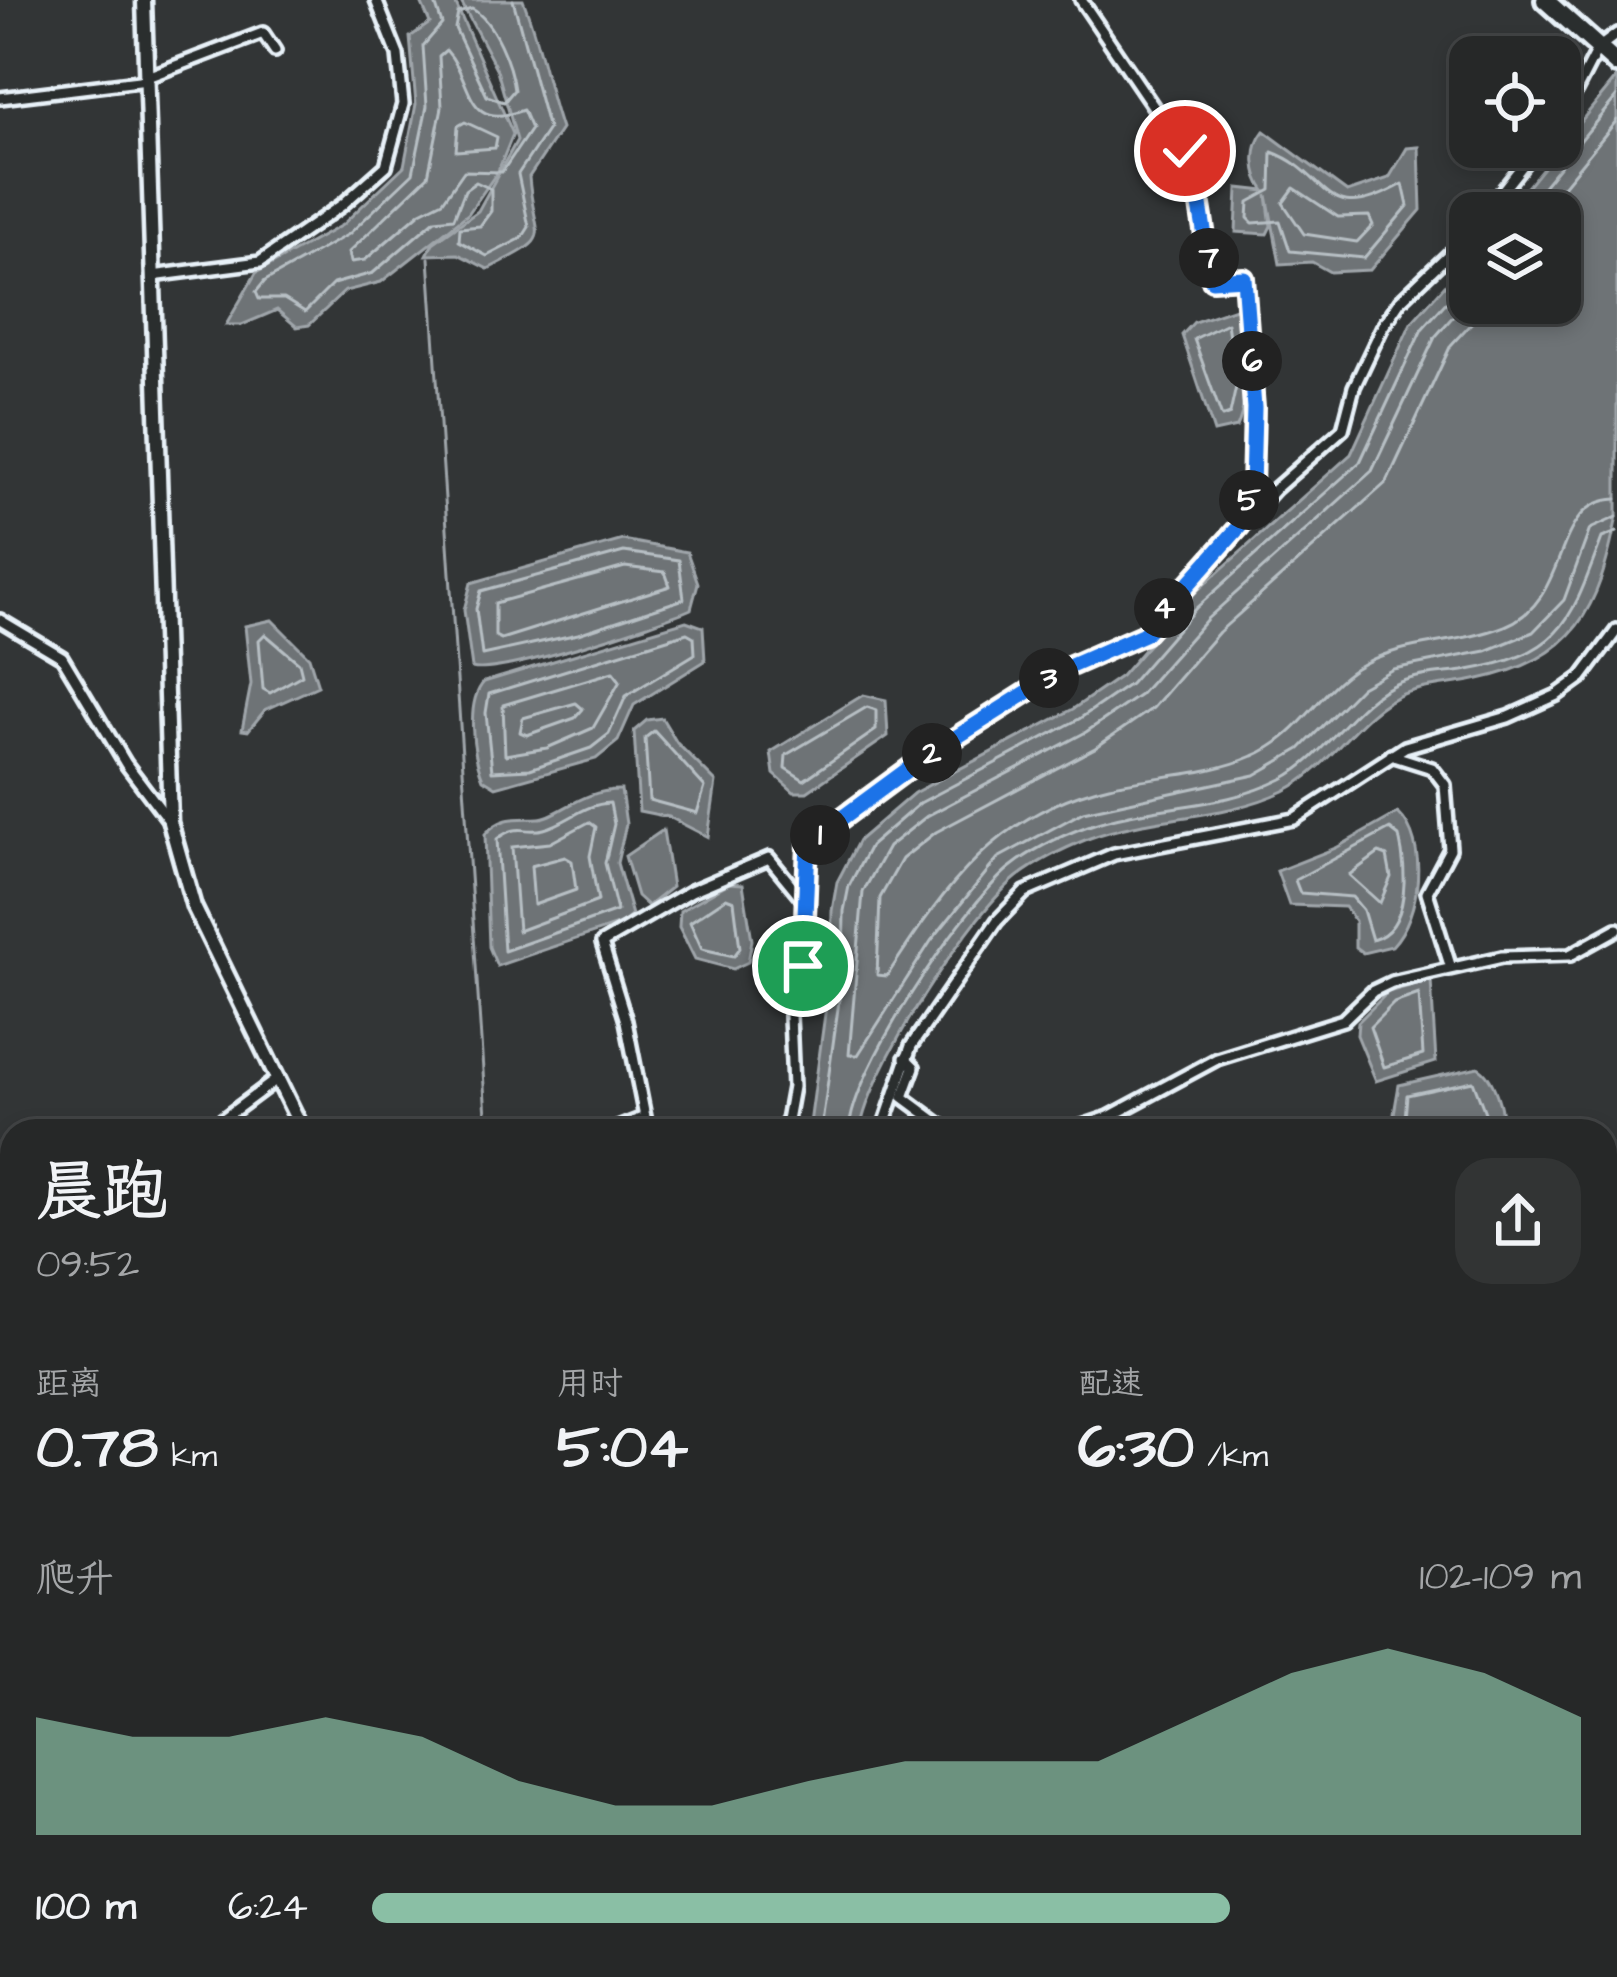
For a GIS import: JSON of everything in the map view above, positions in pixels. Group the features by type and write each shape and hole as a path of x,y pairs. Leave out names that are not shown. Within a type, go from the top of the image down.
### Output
{"highway":[{"path":"1545,0 1608,56"}],"street":[{"path":"144,0 170,822 194,907 297,1119"},
{"path":"152,275 260,262 342,205 386,166 403,104 398,55 376,0"},
{"path":"1082,0 1189,159 1212,280 1244,278 1254,408 1252,489 1240,526"},
{"path":"0,98 147,79 263,33 275,51"},
{"path":"1581,93 1608,56 1617,34"},
{"path":"1502,192 1520,168"},
{"path":"788,1119 794,1088 790,1016 806,950 804,851 811,840 922,759 1064,669 1144,634 1240,526 1343,430 1354,386 1382,328 1400,301 1449,254"},
{"path":"0,620 62,657 125,764 170,822"},
{"path":"886,1119 905,1058 997,921 1037,884 1114,854 1294,819 1391,755 1557,695 1582,677 1617,630"},
{"path":"1391,755 1432,768 1444,785 1450,849 1427,892 1450,965"},
{"path":"640,1119 645,1117 626,1021 602,944 691,891 769,858 806,903"},
{"path":"1103,1119 1217,1059 1343,1020 1382,986 1450,965 1570,955 1617,928"},
{"path":"905,1058 914,1066 903,1097 933,1119"},
{"path":"223,1119 278,1079"}],"water":[{"path":"420,0 454,0 513,134 498,171 468,214 381,282 345,291 309,325 297,327 277,310 242,325 226,325 256,273 342,225 404,166 416,104 410,37 430,23"},
{"path":"460,0 523,0 561,129 529,177 537,235 525,249 488,269 458,254 427,255 433,243 478,211 517,140 497,70"},
{"path":"1617,77 1617,516 1601,579 1577,626 1537,659 1509,671 1412,691 1386,703 1316,769 1284,791 1237,807 1090,838 1025,871 997,897 948,959 881,1071 863,1119 811,1119 831,970 837,882 859,840 914,793 1073,709 1121,676 1188,599 1351,454 1411,323 1449,280 1449,324 1581,324 1581,192 1523,192 1543,168 1581,168 1581,121"},
{"path":"1264,131 1347,192 1389,178 1407,148 1419,147 1421,210 1370,270 1330,272 1312,262 1280,264 1267,195 1271,226 1267,234 1236,232 1238,188 1265,191 1255,161"},
{"path":"1238,307 1246,332 1244,400 1237,427 1214,432 1182,335 1194,322"},
{"path":"623,540 687,552 698,583 691,609 545,657 472,668 464,610 471,583"},
{"path":"272,620 309,657 318,686 265,710 248,731 242,730 251,684 245,626"},
{"path":"686,621 703,627 705,661 634,705 618,741 596,759 496,787 483,779 473,715 484,682"},
{"path":"863,695 886,700 888,736 807,792 794,792 774,774 771,752"},
{"path":"662,718 677,743 716,782 708,837 669,817 639,811 634,731 647,720"},
{"path":"621,790 626,824 617,863 632,915 623,923 497,966 489,947 485,834 504,821 546,817 594,794"},
{"path":"1398,813 1414,842 1415,898 1410,917 1392,946 1363,953 1355,947 1355,921 1345,907 1289,905 1277,871 1336,848"},
{"path":"663,830 672,887 648,906 637,896 625,856"},
{"path":"729,883 743,884 752,940 748,962 733,969 695,959 679,927 680,911"},
{"path":"1431,980 1436,1062 1376,1081 1357,1035 1358,1022 1388,992"},
{"path":"1478,1067 1497,1095 1502,1119 1393,1119 1399,1085"}],"waterway":[{"path":"429,258 486,1119"}],"route":[{"path":"803,966 808,843 922,759 1064,669 1124,647 1144,634 1240,526 1252,489 1254,408 1244,278 1212,280 1195,174 1185,151"}]}
